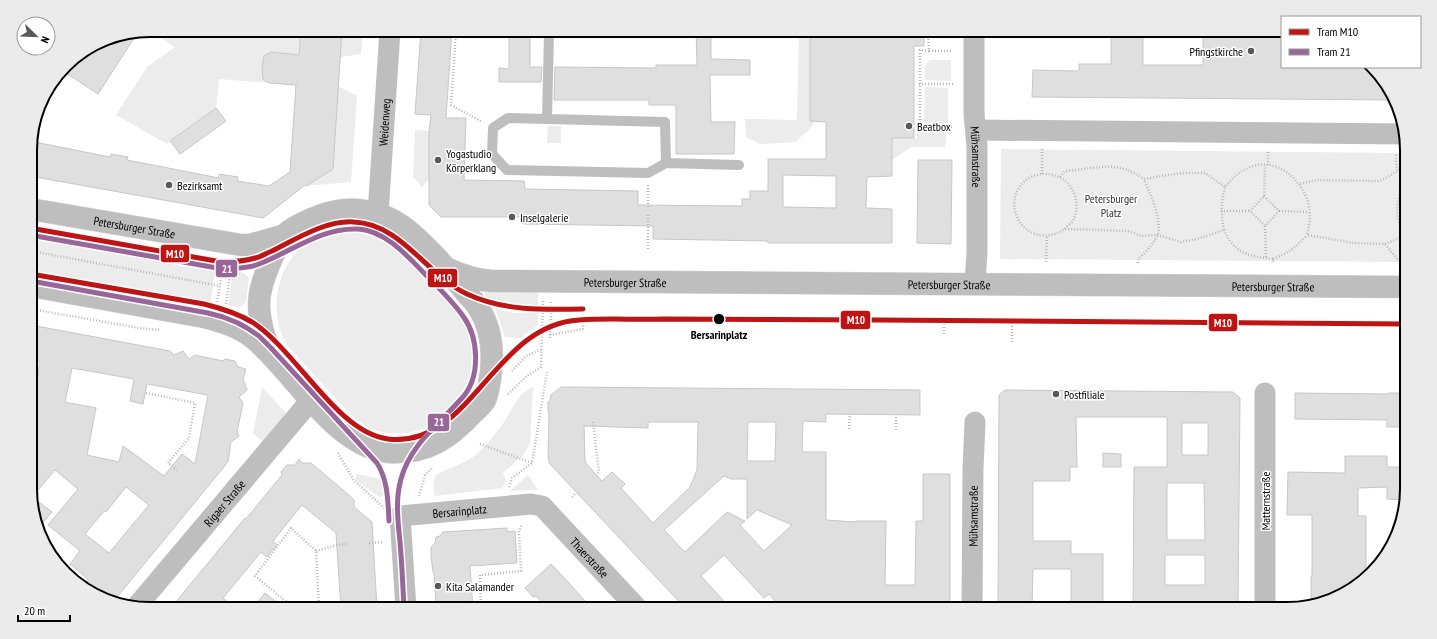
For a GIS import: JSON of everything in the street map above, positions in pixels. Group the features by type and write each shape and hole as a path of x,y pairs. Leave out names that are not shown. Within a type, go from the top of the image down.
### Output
{"main road":[{"name":"Petersburger Straße","path":"37,210 241,245 250,245 285,235"},
{"path":"37,287 215,319 230,324 251,337 268,352 338,428 354,440 387,452 400,452 425,448 439,442 463,424 486,399 492,360 489,335 478,307 447,268 405,227 378,214 358,210 339,210 324,213 297,226 285,235 266,273 260,295 260,317 268,352"},
{"name":"Petersburger Straße","path":"447,268 463,276 476,280 492,281 1400,287"},
{"name":"Petersburger Straße","path":"467,295 492,281"}],"street":[{"name":"Weidenweg","path":"378,214 390,37"},
{"name":"Mühsamstraße","path":"974,37 974,113 977,154 977,252 975,284"},
{"path":"976,130 1399,134"},
{"name":"Matternstraße","path":"1265,392 1265,602"},
{"name":"Rigaer Straße","path":"141,602 311,400"},
{"name":"Mühsamstraße","path":"972,602 975,422"},
{"name":"Bersarinplatz","path":"394,514 508,507 531,504 542,506"},
{"name":"Thaerstraße","path":"542,506 631,602"},
{"path":"394,514 405,602"}],"lane":[{"path":"547,119 549,37"},
{"path":"666,163 665,122 508,118 493,128 492,154 507,170 648,173 666,163 739,165"}],"path":[{"path":"456,37 451,105 493,128"},
{"path":"928,37 929,51"},
{"path":"952,51 920,50 920,127 953,127"},
{"path":"920,84 953,84"},
{"path":"1300,184 1316,180 1380,181 1398,171 1396,153"},
{"path":"1250,211 1264,196 1268,154"},
{"path":"1042,156 1042,174"},
{"path":"1266,165 1284,170 1293,176 1300,184 1310,212 1307,235 1298,246 1287,254 1273,259 1242,252 1228,239 1224,230 1221,203 1225,187 1235,175 1249,167 1266,165"},
{"path":"1060,177 1065,171 1108,167 1120,168 1134,172 1144,179 1154,202 1158,223 1158,235 1138,262"},
{"path":"648,173 648,207"},
{"path":"1144,179 1181,173 1205,173 1225,187"},
{"path":"1042,174 1060,177 1074,192 1076,202 1072,222 1057,234 1047,236 1038,235 1024,228 1019,222 1014,206 1015,197 1019,189 1024,182 1032,177 1042,174"},
{"path":"1400,194 1397,204 1397,217 1400,227"},
{"path":"1264,196 1279,211 1310,212"},
{"path":"1221,211 1250,211 1265,226 1266,258"},
{"path":"1265,226 1279,211"},
{"path":"648,215 648,251"},
{"path":"1065,228 1128,232 1141,236 1158,235 1181,242 1197,240 1224,230"},
{"path":"1307,235 1354,243 1385,244 1400,238"},
{"path":"1046,262 1047,236"},
{"path":"1385,244 1400,264"},
{"path":"37,252 220,286"},
{"path":"217,304 223,267"},
{"path":"226,305 231,268"},
{"path":"541,366 543,281"},
{"path":"550,320 551,313"},
{"path":"944,324 944,334"},
{"path":"550,330 550,336 583,328 583,325"},
{"path":"1012,325 1012,342"},
{"path":"508,507 507,492 512,478 532,463 547,372"},
{"path":"146,393 195,404 189,438 168,463 177,470"},
{"path":"849,429 850,414"},
{"path":"896,415 896,430"},
{"path":"593,422 599,472 597,474"},
{"path":"480,444 532,463"},
{"path":"338,452 353,479 394,514"},
{"path":"572,497 576,493"},
{"path":"481,602 480,575 521,571 519,531 522,524"},
{"path":"286,602 255,576 291,528 316,550 319,602"},
{"path":"369,543 388,542"},
{"path":"316,550 348,544"}],"green space":[{"path":"159,37 300,37 299,55 271,52 264,56 262,68 263,79 269,83 219,79 216,108 167,144 116,115 147,67 175,47"},
{"path":"341,37 362,37 361,54 340,57"},
{"path":"799,37 810,37 810,121 815,121 811,128 795,142 760,144 746,137 745,119 797,120"},
{"path":"930,60 951,60 951,81 925,80 925,66"},
{"path":"338,86 357,96 351,182 306,186 333,169"},
{"path":"925,87 948,88 948,123 924,123"},
{"path":"548,126 561,126 561,143 547,143"},
{"path":"415,130 429,131 430,178 422,187 413,177"},
{"path":"917,130 947,130 945,147 911,147 892,160 851,159 836,138 917,138"},
{"name":"Petersburger Platz","path":"1001,149 1400,153 1400,262 1000,259"},
{"path":"37,225 215,259 216,265 210,306 206,308 37,278"},
{"path":"355,228 367,230 387,238 402,250 456,305 469,327 473,339 475,352 472,377 461,400 453,410 443,418 434,424 414,432 381,432 361,423 346,410 288,346 279,327 277,295 287,265 296,253 308,242 326,232"},
{"path":"233,270 244,273 249,278 246,302 240,307 228,306"},
{"path":"485,290 538,290 538,306 515,304 485,298"},
{"path":"495,308 515,313 538,313 538,325 520,338 505,337"},
{"path":"262,387 286,413 264,442 253,434"},
{"path":"533,387 530,443 524,454 503,473 506,481 502,488 435,496 433,485 437,474 464,462 478,453 489,442 504,422 519,397"},
{"path":"357,474 385,480 390,494 379,497 355,479"},
{"path":"528,475 538,490 510,491"}],"building":[{"path":"300,37 342,37 333,169 306,186 305,185 263,218 37,177 37,142 110,157 111,154 128,157 127,160 219,178 219,174 238,177 237,181 269,186 290,172 296,85 269,83 263,79 262,68 264,56 271,52 299,55"},
{"path":"420,37 452,37 446,118 466,118 464,180 524,181 525,189 638,191 638,205 742,206 742,199 750,199 750,191 768,191 768,159 826,159 826,122 810,121 810,37 924,37 924,46 914,46 914,138 892,138 892,176 867,177 866,208 892,209 892,243 768,243 768,241 653,239 653,226 524,224 524,217 441,217 429,205 429,131 431,115 415,114","holes":["783,175 836,176 836,208 783,207"]},
{"path":"509,37 530,37 530,67 542,67 541,82 499,82 499,68 509,69"},
{"path":"696,37 711,37 711,59 750,60 750,75 710,75 711,122 735,122 734,154 676,154 676,105 649,105 649,100 554,100 555,67 656,68 656,65 697,65"},
{"path":"1111,37 1143,37 1143,65 1203,65 1203,37 1281,37 1281,68 1365,68 1377,81 1388,100 1032,97 1033,70 1079,71 1079,64 1111,64"},
{"path":"134,38 98,94 67,73 81,60 93,52 121,41"},
{"path":"216,108 226,121 180,154 170,141"},
{"path":"918,160 952,160 951,244 917,243"},
{"path":"37,326 170,351 174,355 183,351 189,359 195,355 223,361 225,359 235,361 238,367 246,369 243,379 247,390 239,397 243,403 237,432 239,436 231,442 228,462 117,597 93,587 86,582 88,579 70,564 80,551 48,525 78,489 55,470 37,491 37,379 40,362 37,361","holes":["72,368 134,379 130,401 143,404 147,384 208,395 195,464 182,454 164,476 123,446 119,462 87,455 96,408 65,402","126,487 149,505 109,553 85,534 104,511 106,512"]},
{"path":"561,387 920,390 920,415 826,414 826,422 803,421 802,452 826,452 826,520 856,522 886,521 885,585 915,585 916,521 923,521 923,474 950,474 950,602 776,602 769,594 764,598 724,555 701,576 725,602 679,602 549,463 548,402 551,395","holes":["648,422 698,422 697,470 690,487 653,523 621,488 625,484 612,472 602,481 585,462 584,426 648,428","748,422 776,422 775,461 747,461","724,476 731,479 747,479 747,519 757,510 792,525 764,551 740,525 745,521 727,512 685,552 664,530"]},
{"path":"1005,390 1233,392 1240,398 1238,602 1133,602 1134,467 1167,467 1167,417 1076,417 1077,467 1070,467 1070,481 1033,481 1033,541 1071,541 1071,554 1103,554 1103,602 1071,602 1071,569 1033,569 1032,602 998,602 999,395","holes":["1182,423 1208,423 1208,455 1182,455","1167,483 1204,483 1205,540 1167,540","1165,555 1205,555 1205,585 1165,585"]},
{"path":"1295,393 1400,393 1400,427 1387,427 1387,420 1295,419"},
{"path":"1103,453 1121,454 1121,467 1103,467"},
{"path":"1345,456 1387,456 1387,467 1400,467 1399,500 1387,499 1387,487 1358,488 1358,516 1366,516 1366,570 1350,583 1337,590 1311,599 1312,515 1287,515 1288,472 1345,473"},
{"path":"299,459 302,463 311,463 350,496 354,500 354,507 372,522 377,602 341,602 336,533 302,505 273,541 277,545 267,557 261,552 223,598 228,602 176,602 282,475 281,472 287,465 295,465"},
{"path":"38,501 52,512 43,523"},
{"path":"507,528 507,532 515,531 517,563 470,566 473,602 436,602 431,547 435,543 436,537 440,536 443,532"},
{"path":"551,564 586,602 542,602 536,596 533,597 525,588"},
{"path":"265,593 276,602 258,602"}],"tram line":[{"name":"M10","path":"37,229 216,261 231,262 259,257 322,227 343,222 354,222 371,225 386,231 400,241 452,286 481,300 495,304 524,308 583,309"},
{"name":"21","path":"37,236 223,269 255,266 319,236 345,229 358,229 369,231 388,240 413,262 463,316 472,335 476,357 475,369 468,389 462,398 418,445 405,467 401,479 398,495 398,510 404,602"},
{"path":"293,361 280,344 273,327 270,316 269,293 275,271 290,248 310,234"},
{"name":"M10","path":"37,275 204,304 240,316 252,322 269,335 334,407 352,422 369,433 388,439 417,437 441,425 462,407 503,362 525,342 550,327 579,320 945,320 1400,324"},
{"name":"21","path":"37,282 208,313 238,323 259,336 377,463 381,470 385,484 388,499 389,521"}],"place":[{"name":"Pfingstkirche","path":"1251,51"},
{"name":"Beatbox","path":"909,126"},
{"name":"Yogastudio Körperklang","path":"438,160"},
{"name":"Bezirksamt","path":"169,185"},
{"name":"Inselgalerie","path":"512,217"},
{"name":"Bersarinplatz","path":"719,319"},
{"name":"Postfiliale","path":"1056,394"},
{"name":"Kita Salamander","path":"438,586"}]}
